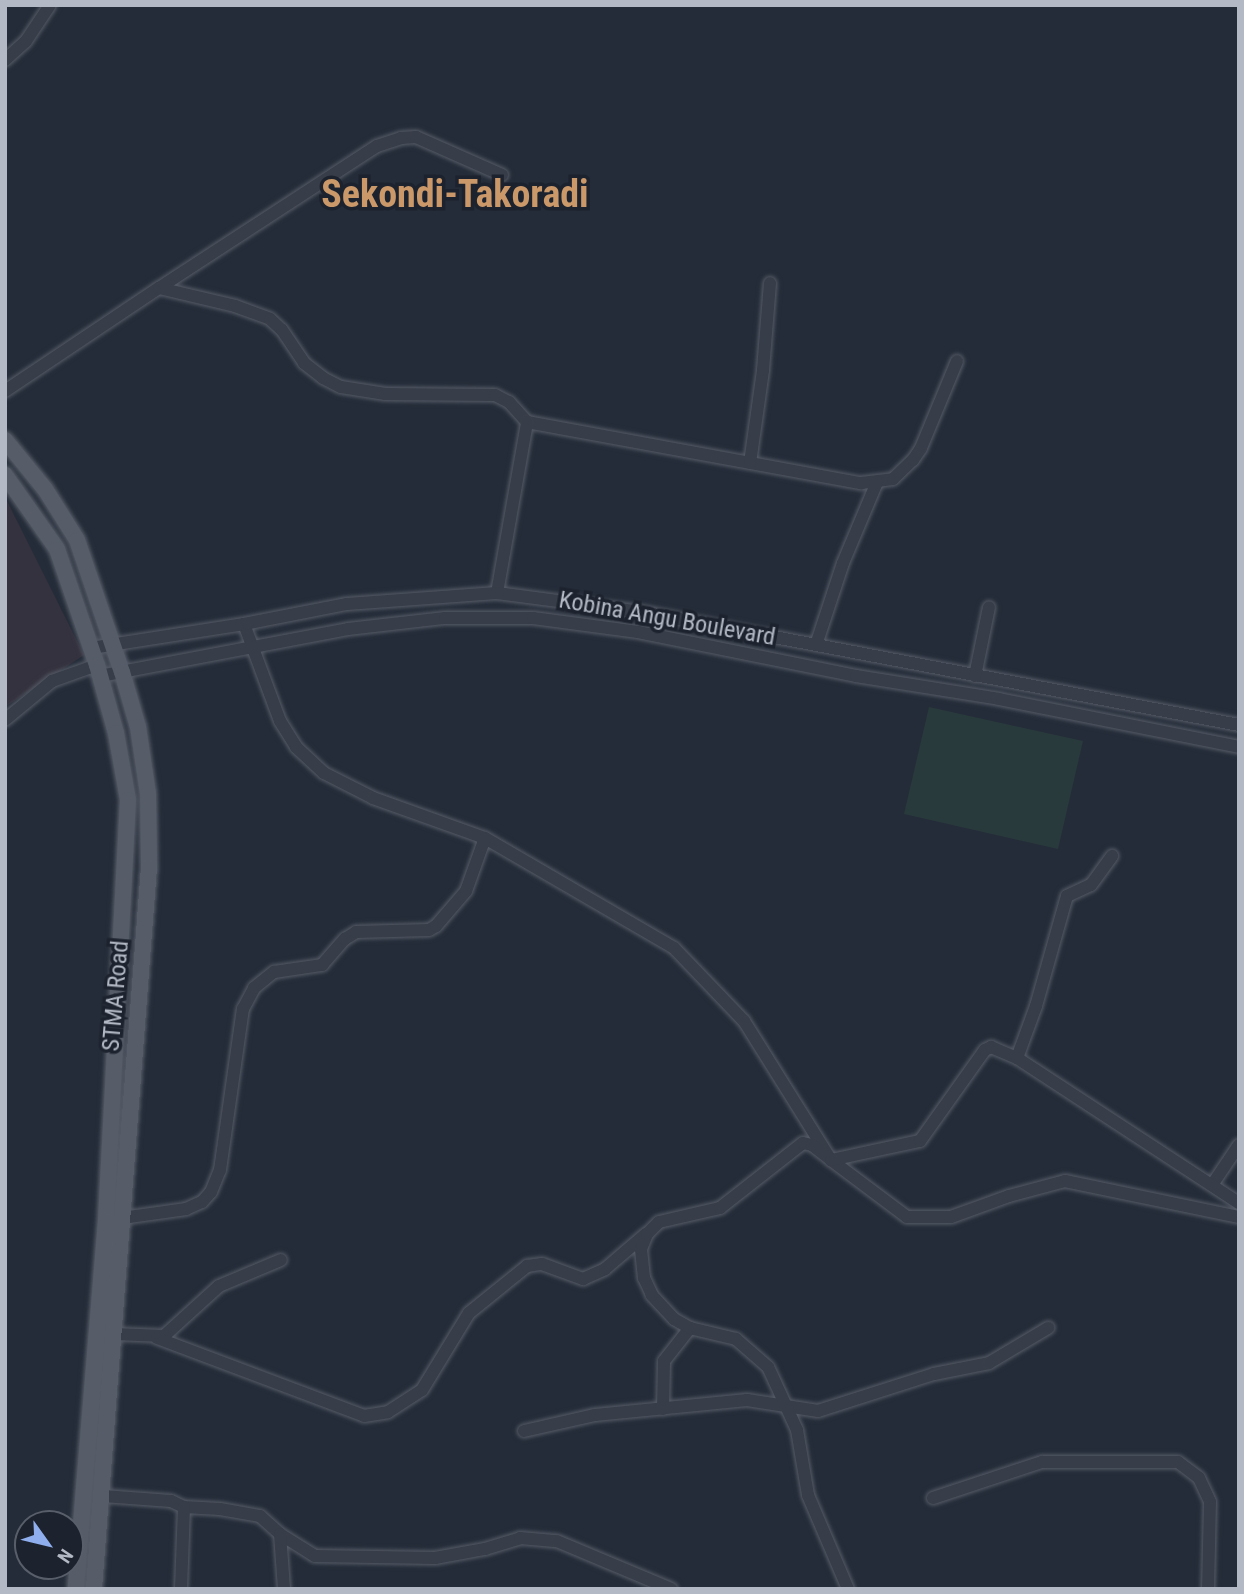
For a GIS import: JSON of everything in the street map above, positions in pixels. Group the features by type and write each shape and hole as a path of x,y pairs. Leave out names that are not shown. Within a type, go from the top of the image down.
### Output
{"main road":[{"name":"STMA Road","path":"5,440 45,489 77,540 114,645 138,727 148,794 149,867 94,1589"},
{"name":"STMA Road","path":"5,475 57,550 99,671 116,733 128,800 106,1221 76,1589"}],"street":[{"path":"5,60 26,41 50,5"},
{"path":"5,391 377,146 401,138 416,137 502,175"},
{"path":"750,463 763,369 770,283"},
{"path":"159,289 235,306 270,319 282,330 304,363 323,378 341,387 385,394 495,395 509,402 527,422 861,483 893,479 921,448 957,361"},
{"path":"497,593 527,422"},
{"path":"816,645 843,563 877,482"},
{"name":"Kobina Angu Boulevard","path":"91,648 244,624 347,604 497,593 642,612 727,631 816,645 1239,726"},
{"path":"975,676 989,607"},
{"name":"Kobina Angu Boulevard","path":"5,720 52,681 99,671 122,671 348,629 445,618 533,618 638,632 856,677 999,699 1239,747"},
{"path":"244,624 280,721 296,747 324,772 373,798 485,838 674,948 744,1021 831,1160"},
{"path":"121,1218 186,1209 202,1202 211,1192 220,1170 243,1009 254,988 274,972 322,965 345,939 356,932 429,930 436,926 466,891 485,838"},
{"path":"1017,1058 1037,1006 1067,896 1091,885 1112,856"},
{"path":"831,1160 920,1141 985,1050 991,1047 1017,1058 1239,1203"},
{"path":"114,1334 157,1338 364,1416 388,1412 422,1390 470,1313 527,1266 542,1264 583,1279 605,1269 659,1222 720,1208 803,1143 812,1145 907,1217 951,1217 1009,1196 1065,1181 1239,1217"},
{"path":"1212,1185 1239,1144"},
{"path":"659,1222 647,1234 641,1249 644,1278 652,1295 664,1311 690,1328 736,1339 768,1367 797,1430 808,1495 849,1589"},
{"path":"157,1338 164,1336 219,1286 281,1260"},
{"path":"663,1409 664,1361 690,1328"},
{"path":"524,1431 595,1415 747,1400 818,1411 934,1374 989,1363 1048,1328"},
{"path":"933,1498 1042,1462 1178,1462 1199,1478 1210,1502 1208,1589"},
{"path":"103,1496 171,1501 184,1507 220,1509 260,1516 309,1554 322,1556 435,1558 485,1549 520,1538 557,1541 671,1589"},
{"path":"181,1589 184,1507"},
{"path":"280,1534 284,1589"}],"shaded area":[{"path":"5,497 84,655 5,707"},
{"path":"929,707 1083,741 1058,849 904,814"}],"district":[{"name":"Sekondi-Takoradi","path":"455,195"}]}
